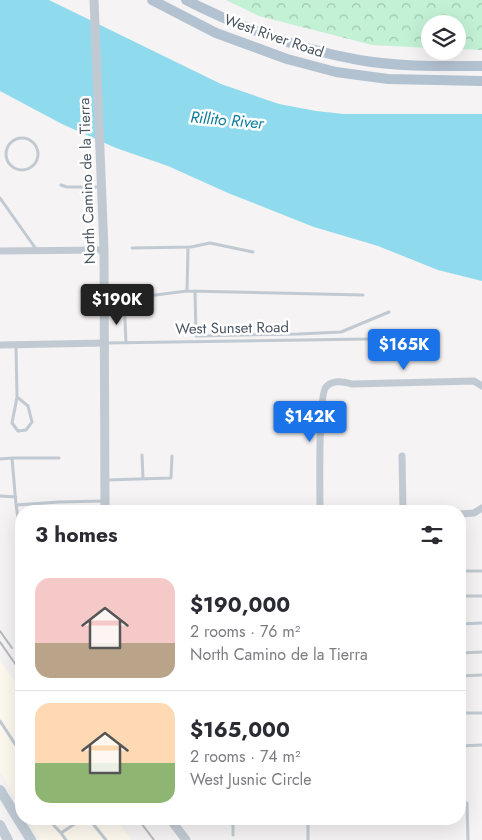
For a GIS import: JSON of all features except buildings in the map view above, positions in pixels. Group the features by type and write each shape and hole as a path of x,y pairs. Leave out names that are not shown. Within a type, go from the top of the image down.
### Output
{"main road":[{"name":"West River Road","path":"152,0 216,32 287,59 336,72 388,79 482,82"},
{"name":"West River Road","path":"186,0 250,30 289,44 340,56 407,64 482,66"},
{"path":"336,72 340,56"},
{"path":"0,790 15,810"},
{"path":"0,825 8,840"},
{"path":"24,825 31,840"}],"street":[{"name":"North Camino de la Tierra","path":"94,0 104,250 105,505"},
{"path":"0,252 104,250"},
{"name":"West Sunset Road","path":"0,345 105,343"},
{"path":"320,505 321,432 323,397 327,383 474,381 482,384"},
{"path":"402,456 403,505"},
{"path":"466,514 481,510"},
{"path":"175,825 186,840"}],"lane":[{"path":"20,138 30,140 37,149 37,160 34,165 26,170 15,170 11,167 7,163 5,153 10,143 20,138"},
{"path":"61,185 67,187 102,188"},
{"path":"0,198 37,251"},
{"path":"132,248 188,247 210,243 253,252"},
{"path":"187,290 188,247"},
{"path":"126,343 124,299 187,290 363,295"},
{"path":"195,291 196,336 341,332 389,312"},
{"name":"West Sunset Road","path":"105,343 434,338"},
{"path":"16,344 17,397 12,423 18,431 26,430 32,422 28,406 17,397"},
{"path":"142,455 143,479"},
{"path":"105,480 171,478 172,456"},
{"path":"12,458 16,505 105,501"},
{"path":"0,459 59,458"},
{"path":"0,496 16,496"},
{"path":"466,571 482,571"},
{"path":"466,596 482,596"},
{"path":"466,624 482,623"},
{"path":"466,653 482,652"},
{"path":"466,676 482,675"},
{"path":"466,713 482,713"},
{"path":"0,721 15,744"},
{"path":"466,746 482,745"},
{"path":"466,802 468,840"},
{"path":"54,825 66,840"},
{"path":"61,833 73,825"},
{"path":"94,825 106,840"},
{"path":"233,825 233,835"},
{"path":"308,825 308,840"}],"shaded area":[{"path":"0,661 15,682 15,798 0,772"},
{"path":"31,825 121,825 132,840 40,840"}],"green space":[{"path":"226,0 482,0 482,50 466,49 466,15 421,15 421,48 372,45 259,16"}],"water":[{"name":"Rillito River","path":"0,0 49,0 221,84 279,104 344,114 482,114 482,281 438,270 378,246 314,227 228,193 168,166 116,148 62,124 0,91"}],"railway":[{"path":"0,631 12,648"},
{"path":"0,642 15,663"},
{"path":"143,825 154,840"}]}
